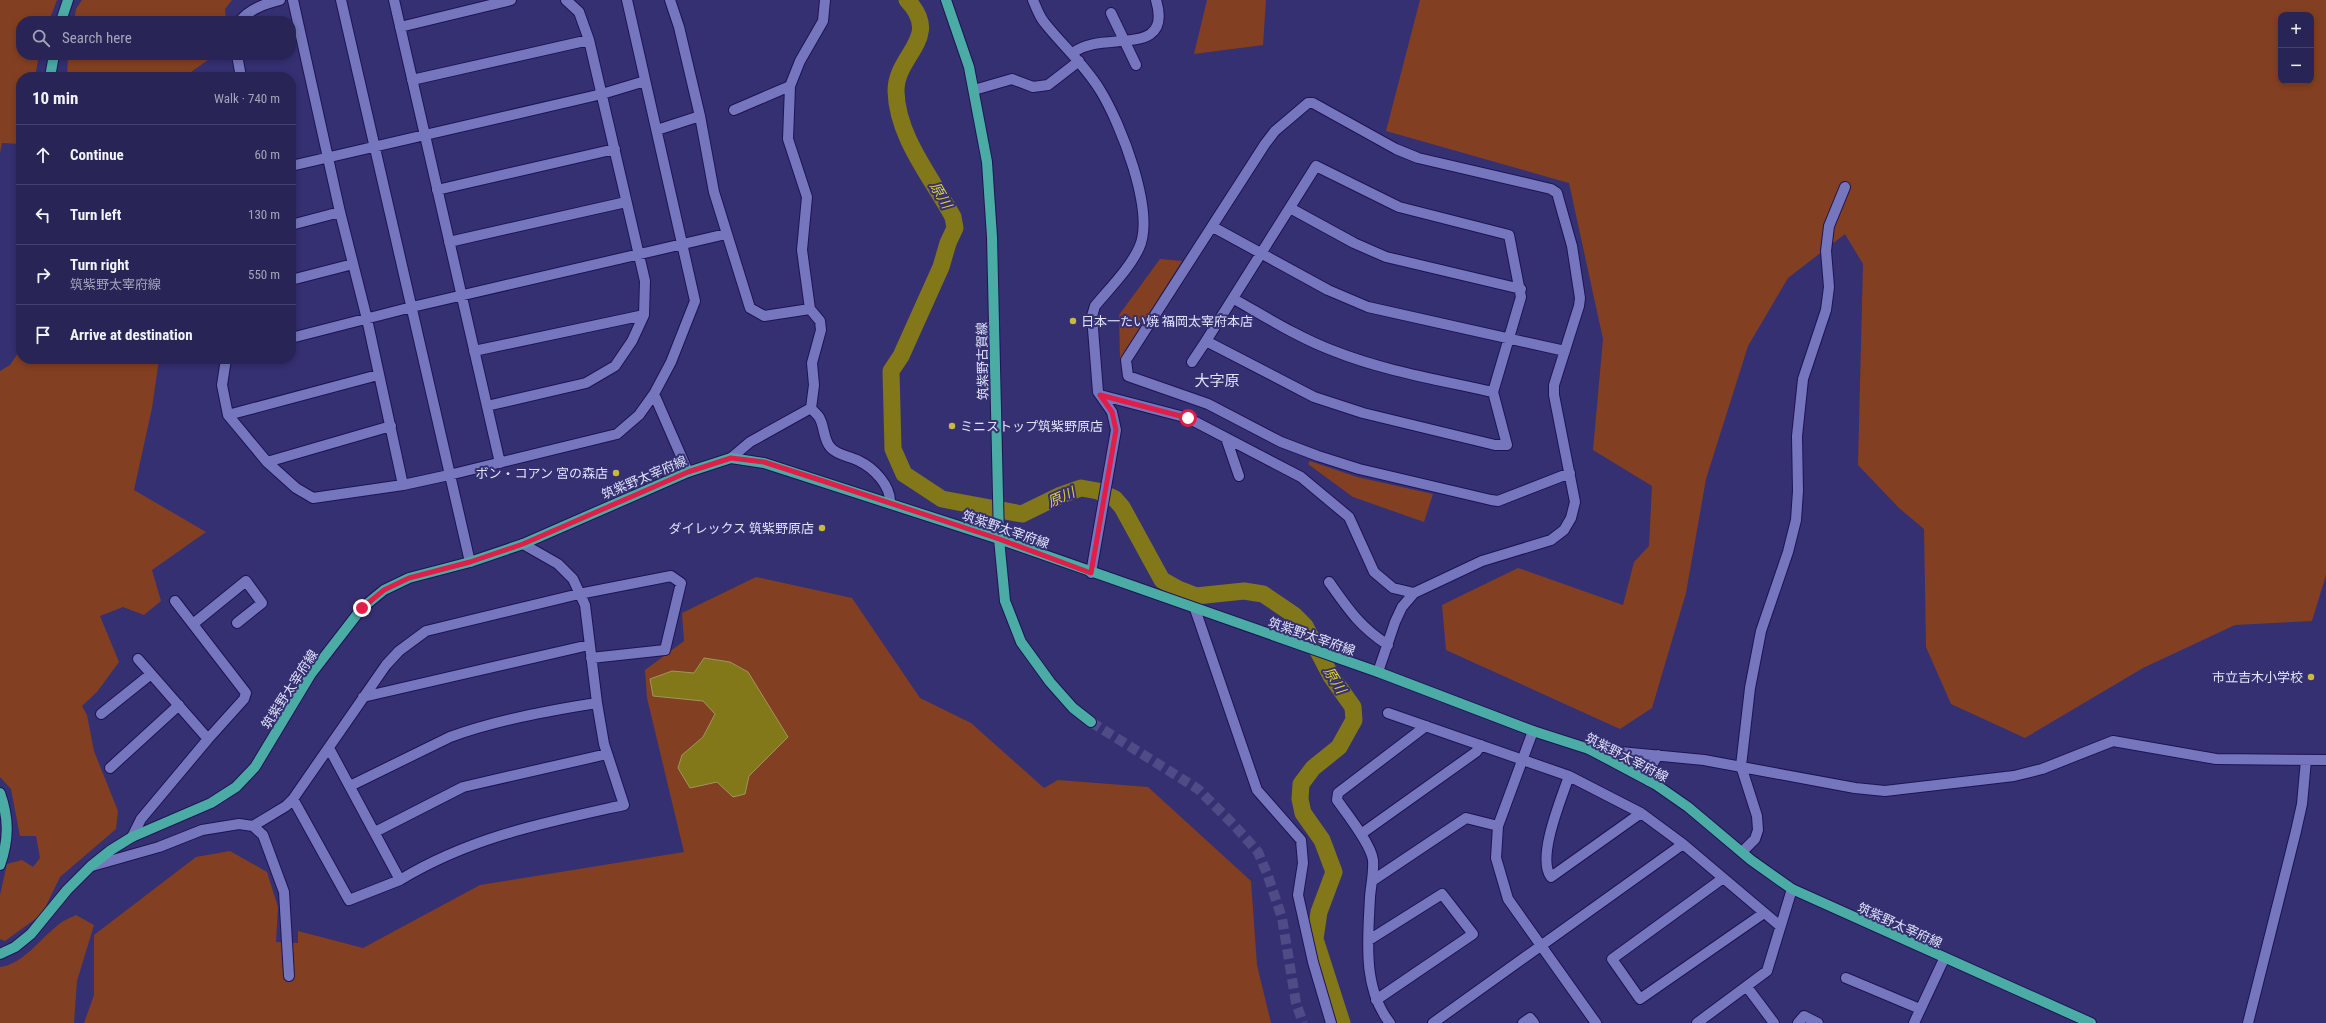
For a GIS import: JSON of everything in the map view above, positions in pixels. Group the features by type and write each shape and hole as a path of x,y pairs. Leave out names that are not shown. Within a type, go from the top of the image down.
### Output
{"main road":[{"path":"63,16 68,0"},
{"name":"筑紫野古賀線","path":"946,0 969,67 987,162 992,237 998,525 1005,601 1021,642 1050,682 1073,708 1090,722"},
{"path":"51,72 53,60"},
{"name":"筑紫野太宰府線","path":"0,954 15,947 31,934 67,890 91,866 132,837 211,803 236,787 255,767 311,674 362,608 384,590 409,578 470,562 523,544 688,472 731,458 764,462 999,539 1091,573 1378,672 1533,731 1589,749 1649,781 1688,807 1742,852 1792,890 2089,1023"},
{"path":"0,793 8,824 8,837 0,865"}],"street":[{"path":"244,16 247,13 266,3 280,0"},
{"path":"293,0 340,212 367,319 403,485"},
{"path":"342,0 374,147 470,562"},
{"path":"394,0 500,463"},
{"path":"400,27 511,0"},
{"path":"487,406 586,383 615,366 632,341 644,315 645,281 589,40 579,12 566,0"},
{"path":"225,364 222,385 228,415 267,462 296,488 313,498 403,485 617,434 639,415 654,394 674,355 695,301 627,0"},
{"path":"670,0 679,27 700,116 714,192 750,308 764,316 810,309"},
{"path":"825,0 823,21 800,61 790,86 788,139 807,197 802,250 810,309 820,321 821,330 812,364 814,385 811,408 819,417 826,441 831,448 840,454 859,461 880,477 891,497 890,503"},
{"path":"1033,0 1043,21 1076,57 1100,90 1126,143 1139,187 1144,217 1139,248 1095,306 1092,316 1100,395 1112,412 1116,430 1091,573"},
{"path":"974,90 1012,79 1033,87 1044,86 1059,77 1076,57 1081,46 1091,43 1126,42 1152,33 1156,30 1159,17 1156,0"},
{"path":"1111,13 1136,65"},
{"path":"412,80 589,40"},
{"path":"238,60 240,72"},
{"path":"296,165 602,94 645,81"},
{"path":"734,110 790,86"},
{"path":"1378,672 1402,607 1414,593 1482,561 1551,540 1564,530 1571,518 1575,502 1570,473 1554,395 1554,385 1580,306 1580,298 1572,246 1558,193 1551,189 1418,158 1396,148 1313,102 1308,103 1272,135 1126,360 1128,376 1208,404 1282,442 1318,456 1359,469 1491,500 1498,501 1570,473"},
{"path":"657,130 700,116"},
{"path":"437,190 615,149"},
{"path":"1192,362 1206,341 1234,299 1316,166 1399,207 1509,235 1522,297 1493,392 1506,445 1495,445 1363,412 1314,397 1206,341"},
{"path":"1742,852 1755,838 1758,830 1757,816 1741,766 1750,688 1760,631 1788,552 1796,520 1798,490 1797,436 1803,379 1826,310 1829,287 1826,251 1829,226 1845,187"},
{"path":"449,242 626,202"},
{"path":"1290,208 1354,243 1386,257 1521,289"},
{"path":"296,224 340,212"},
{"path":"1213,226 1328,290 1368,307 1565,351"},
{"path":"296,337 412,307 726,234"},
{"path":"296,279 353,264"},
{"path":"1234,299 1271,320 1334,351 1373,364 1493,392"},
{"path":"474,352 644,315"},
{"path":"228,415 378,375"},
{"path":"654,394 688,472"},
{"path":"1100,395 1188,418 1301,477 1349,517 1374,572 1393,588 1414,593"},
{"path":"731,458 750,442 811,408"},
{"path":"267,462 390,426"},
{"path":"1226,438 1239,476"},
{"path":"293,798 349,900 400,880 428,863 473,843 555,820 624,805 607,754 597,702 585,605 573,579 558,564 523,544"},
{"path":"253,826 286,806 329,748 386,665 399,651 426,632 580,594 671,576 681,583 665,650 591,658"},
{"path":"192,624 246,581 262,603 237,623"},
{"path":"1329,582 1352,617 1372,635 1388,645"},
{"path":"132,837 141,819 208,739 244,699 246,693 175,601"},
{"path":"1195,609 1257,790 1270,807 1301,840 1303,863 1298,895 1313,962 1331,1023"},
{"path":"363,697 589,645"},
{"path":"138,659 208,739"},
{"path":"101,714 151,674"},
{"path":"350,786 450,737 467,731 548,711 597,702"},
{"path":"110,768 179,705"},
{"path":"1388,712 1569,776 1641,814 1683,844 1722,879 1780,926"},
{"path":"1390,1023 1381,1012 1376,1000 1368,965 1373,859 1361,834 1337,800 1338,793 1426,726"},
{"path":"1533,731 1498,826 1496,858 1508,899 1596,1023"},
{"path":"1589,749 1658,755 1741,766 1855,788 1885,790 2014,776 2042,769 2113,741 2216,759 2326,760"},
{"path":"1361,834 1476,752 1481,745"},
{"path":"329,748 400,880"},
{"path":"375,832 464,787 607,754"},
{"path":"1649,781 1649,770 1658,755"},
{"path":"2248,1023 2302,804 2306,760"},
{"path":"1569,776 1550,828 1547,859 1551,877 1641,814"},
{"path":"1372,881 1466,818 1498,826"},
{"path":"91,866 158,847 202,830 239,824 253,826 263,835 284,892 289,976"},
{"path":"1433,1023 1683,844"},
{"path":"1722,879 1612,959 1640,999 1764,913"},
{"path":"1697,1023 1710,1020 1767,971 1792,890"},
{"path":"1369,940 1442,894 1473,934 1376,1000"},
{"path":"1914,1023 1944,959"},
{"path":"1846,978 1920,1009"},
{"path":"1747,987 1774,1023"},
{"path":"1798,1023 1804,1016 1818,1023"},
{"path":"1523,1023 1530,1018 1534,1023"}],"shaded area":[{"path":"0,0 57,0 51,16 16,16 16,60 38,60 36,72 16,72 16,144 2,143 0,153"},
{"path":"82,0 232,0 225,9 226,16 75,16 76,9"},
{"path":"1207,0 1266,0 1263,45 1194,54"},
{"path":"1420,0 2326,0 2326,575 2312,621 2235,625 2143,668 2025,738 1951,704 1926,647 1924,529 1899,508 1858,465 1863,264 1845,234 1788,278 1748,346 1706,479 1686,593 1652,708 1620,729 1446,650 1442,605 1518,568 1623,605 1634,562 1649,546 1652,486 1593,450 1603,339 1569,183 1386,131"},
{"path":"68,60 208,60 191,72 67,72"},
{"path":"1160,259 1182,261 1120,360 1119,315"},
{"path":"16,356 16,364 158,364 152,408 134,490 206,532 152,570 161,601 144,615 123,607 100,616 119,662 97,692 82,706 87,715 94,751 118,811 116,829 60,877 42,914 5,941 0,939 0,895 7,864 22,860 33,867 40,858 36,836 20,836 11,789 0,777 0,371 10,365"},
{"path":"1310,461 1357,477 1433,494 1424,522 1353,497 1308,464"},
{"path":"756,577 852,598 920,698 971,723 1044,788 1058,780 1148,787 1251,881 1257,965 1271,1023 84,1023 94,995 94,935 196,857 230,851 267,872 278,907 276,942 298,943 298,931 363,948 480,885 684,852 647,698 645,670 684,641 682,613"},
{"path":"704,658 730,662 748,672 788,737 749,776 745,794 733,797 717,782 690,788 678,768 682,755 703,737 715,714 703,701 653,696 650,679 672,671 694,673"},
{"path":"76,915 94,925 77,981 74,1023 0,1023 0,967 16,962 59,924"}],"waterway":[{"name":"原川","path":"907,0 917,13 920,25 919,36 915,46 898,78 896,91 898,108 902,125 909,141 953,217 955,228 948,243 941,267 901,356 891,371 893,449 904,474 942,499 1022,514 1061,495 1081,488 1098,491 1115,499 1122,507 1162,580 1178,589 1196,596 1244,591 1263,594 1294,615 1305,626 1331,676 1353,707 1354,720 1339,747 1313,768 1301,784 1300,799 1303,813 1322,840 1334,872 1319,912 1315,939 1342,1023"}],"tunnel":[{"path":"1091,722 1198,789 1234,825 1258,852 1282,918 1296,1003 1303,1023"}],"place":[{"name":"日本一たい焼 福岡太宰府本店","path":"1073,321"},
{"name":"ミニストップ筑紫野原店","path":"952,426"},
{"name":"ボン・コアン 宮の森店","path":"616,473"},
{"name":"ダイレックス 筑紫野原店","path":"822,528"},
{"name":"市立吉木小学校","path":"2311,677"}],"district":[{"name":"大字原","path":"1217,381"}],"route":[{"path":"362,608 384,590 409,578 470,562 523,544 688,472 731,458 764,462 999,539 1091,573 1116,430 1112,412 1100,395 1188,418"}]}
